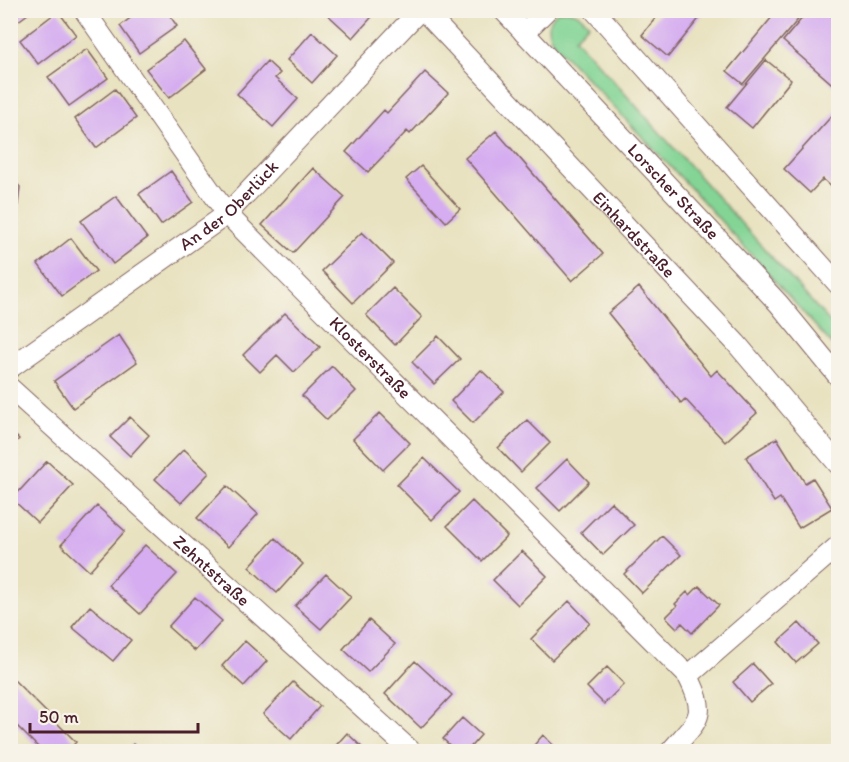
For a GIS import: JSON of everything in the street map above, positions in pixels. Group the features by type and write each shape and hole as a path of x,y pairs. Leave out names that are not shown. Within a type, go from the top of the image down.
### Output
{"street":[{"name":"Klosterstraße","path":"84,10 227,214 688,676"},
{"name":"An der Oberlück","path":"10,368 227,214 422,10"},
{"name":"Einhardstraße","path":"422,10 736,343 838,464"},
{"name":"Lorscher Straße","path":"502,10 779,304 838,376"},
{"path":"524,33 547,10"},
{"path":"594,10 838,284"},
{"name":"Zehntstraße","path":"10,388 412,752"},
{"path":"670,752 697,721 701,706 688,676 838,546"}],"green space":[{"path":"559,11 576,13 589,24 575,38 838,331 838,351 700,198 556,46 548,27 551,19"}],"building":[{"path":"10,10 33,10 17,22 13,16 10,18"},
{"path":"141,10 166,10 177,26 139,53 120,26"},
{"path":"331,10 378,10 353,38 327,14"},
{"path":"662,10 706,10 668,57 642,35"},
{"path":"778,10 795,10 801,16 743,84 727,71"},
{"path":"809,10 825,10 838,22 838,89 783,41"},
{"path":"58,11 76,35 38,64 20,40"},
{"path":"312,32 337,55 312,83 287,60"},
{"path":"184,41 206,69 169,98 146,69"},
{"path":"87,49 108,78 69,106 48,77"},
{"path":"766,60 791,80 752,128 727,107"},
{"path":"267,61 280,73 275,78 298,99 273,127 237,94"},
{"path":"425,72 448,93 410,134 407,131 368,172 346,152 384,110 387,113"},
{"path":"115,89 136,118 96,148 75,119"},
{"path":"838,109 838,193 823,179 810,193 784,169"},
{"path":"496,131 603,254 572,281 465,158"},
{"path":"421,166 460,209 446,222 406,179"},
{"path":"313,168 345,197 293,253 262,225"},
{"path":"171,171 193,202 161,225 139,194"},
{"path":"10,176 20,187 18,205 10,211"},
{"path":"116,196 147,238 113,264 81,221"},
{"path":"362,232 393,263 353,303 322,271"},
{"path":"71,238 96,271 62,296 38,264"},
{"path":"639,287 711,376 717,370 757,413 725,442 685,399 681,403 608,313"},
{"path":"393,288 422,317 395,345 366,315"},
{"path":"285,313 320,347 294,372 277,355 260,372 243,355"},
{"path":"119,335 137,362 73,408 54,381"},
{"path":"438,336 460,359 434,384 412,362"},
{"path":"332,366 356,391 327,420 302,396"},
{"path":"481,370 504,392 473,423 451,401"},
{"path":"380,413 410,443 383,470 353,439"},
{"path":"130,417 149,435 130,456 110,437"},
{"path":"527,420 550,443 521,472 498,448"},
{"path":"10,431 19,439 10,448"},
{"path":"777,438 805,483 813,478 832,508 799,528 780,498 774,502 746,457"},
{"path":"184,449 209,473 181,503 155,479"},
{"path":"424,458 459,492 432,520 397,485"},
{"path":"567,459 589,482 560,511 537,488"},
{"path":"47,461 73,485 38,523 12,499"},
{"path":"227,486 258,514 228,547 197,518"},
{"path":"472,501 507,536 482,561 447,526"},
{"path":"611,502 634,525 603,555 581,532"},
{"path":"97,506 125,531 89,571 61,545"},
{"path":"662,536 681,555 642,593 624,574"},
{"path":"275,538 303,564 277,593 249,567"},
{"path":"145,545 177,574 140,614 108,585"},
{"path":"522,551 547,576 518,605 493,580"},
{"path":"326,574 351,597 321,629 295,606"},
{"path":"699,586 719,605 692,633 682,623 677,628 666,617 687,592 690,595"},
{"path":"195,597 222,621 195,651 168,627"},
{"path":"569,601 590,623 552,660 531,639"},
{"path":"90,606 131,640 113,661 72,627"},
{"path":"369,620 395,644 368,672 343,649"},
{"path":"799,623 818,644 796,663 778,642"},
{"path":"245,641 267,661 244,686 222,666"},
{"path":"415,661 452,695 421,728 385,694"},
{"path":"753,664 771,684 750,702 733,682"},
{"path":"607,667 624,684 604,704 587,687"},
{"path":"10,676 76,742 67,752 43,752 10,719"},
{"path":"293,682 320,706 291,739 263,714"},
{"path":"462,718 481,735 466,752 457,752 443,739"},
{"path":"347,733 367,752 330,752"},
{"path":"543,735 560,752 528,752"},
{"path":"133,744 141,752 126,752"}]}
